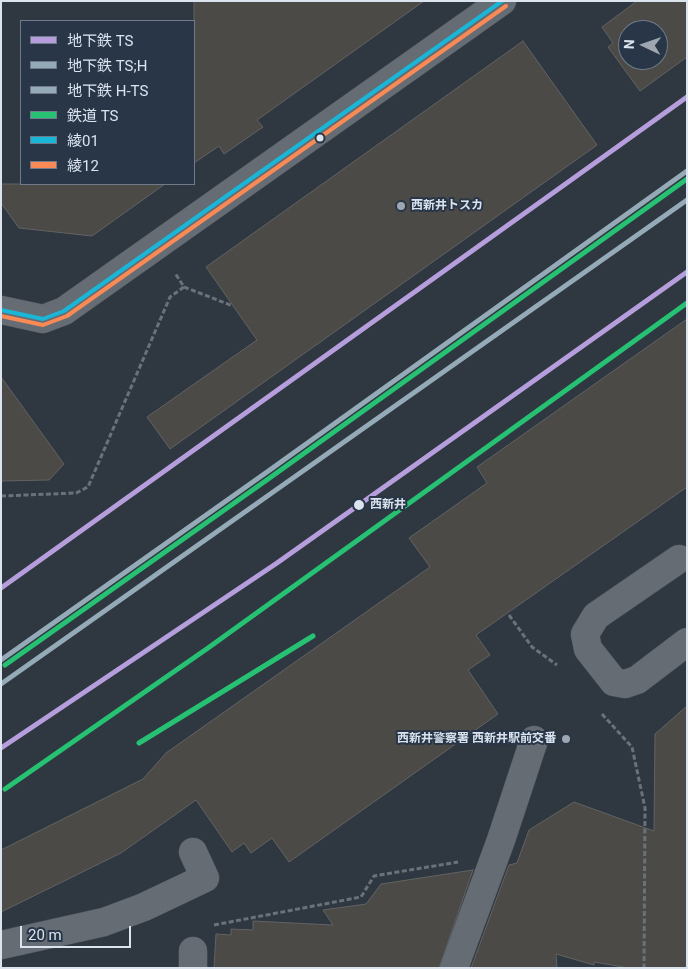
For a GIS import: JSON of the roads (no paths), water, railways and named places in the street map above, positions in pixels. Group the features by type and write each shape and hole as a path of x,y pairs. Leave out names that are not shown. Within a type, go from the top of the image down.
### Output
{"street":[{"path":"1,310 43,319 53,317 64,311 502,1"},
{"path":"684,561 596,616 585,634 588,649 614,682 625,684 637,680 687,642"},
{"path":"454,968 501,840 534,740"},
{"path":"1,945 104,922 144,907 205,878 193,852"}],"metro line":[{"name":"TS","path":"1,588 687,97"},
{"name":"TS;H","path":"1,660 687,171"},
{"name":"H-TS","path":"1,684 687,200"},
{"name":"TS","path":"1,748 277,563 687,272"}],"rail line":[{"name":"TS","path":"5,665 687,179"},
{"name":"TS","path":"5,789 208,648 687,303"},
{"name":"TS","path":"139,743 313,636"}],"place":[{"name":"西新井トスカ","path":"401,206"},
{"name":"西新井","path":"359,505"},
{"name":"西新井警察署 西新井駅前交番","path":"566,739"}]}
